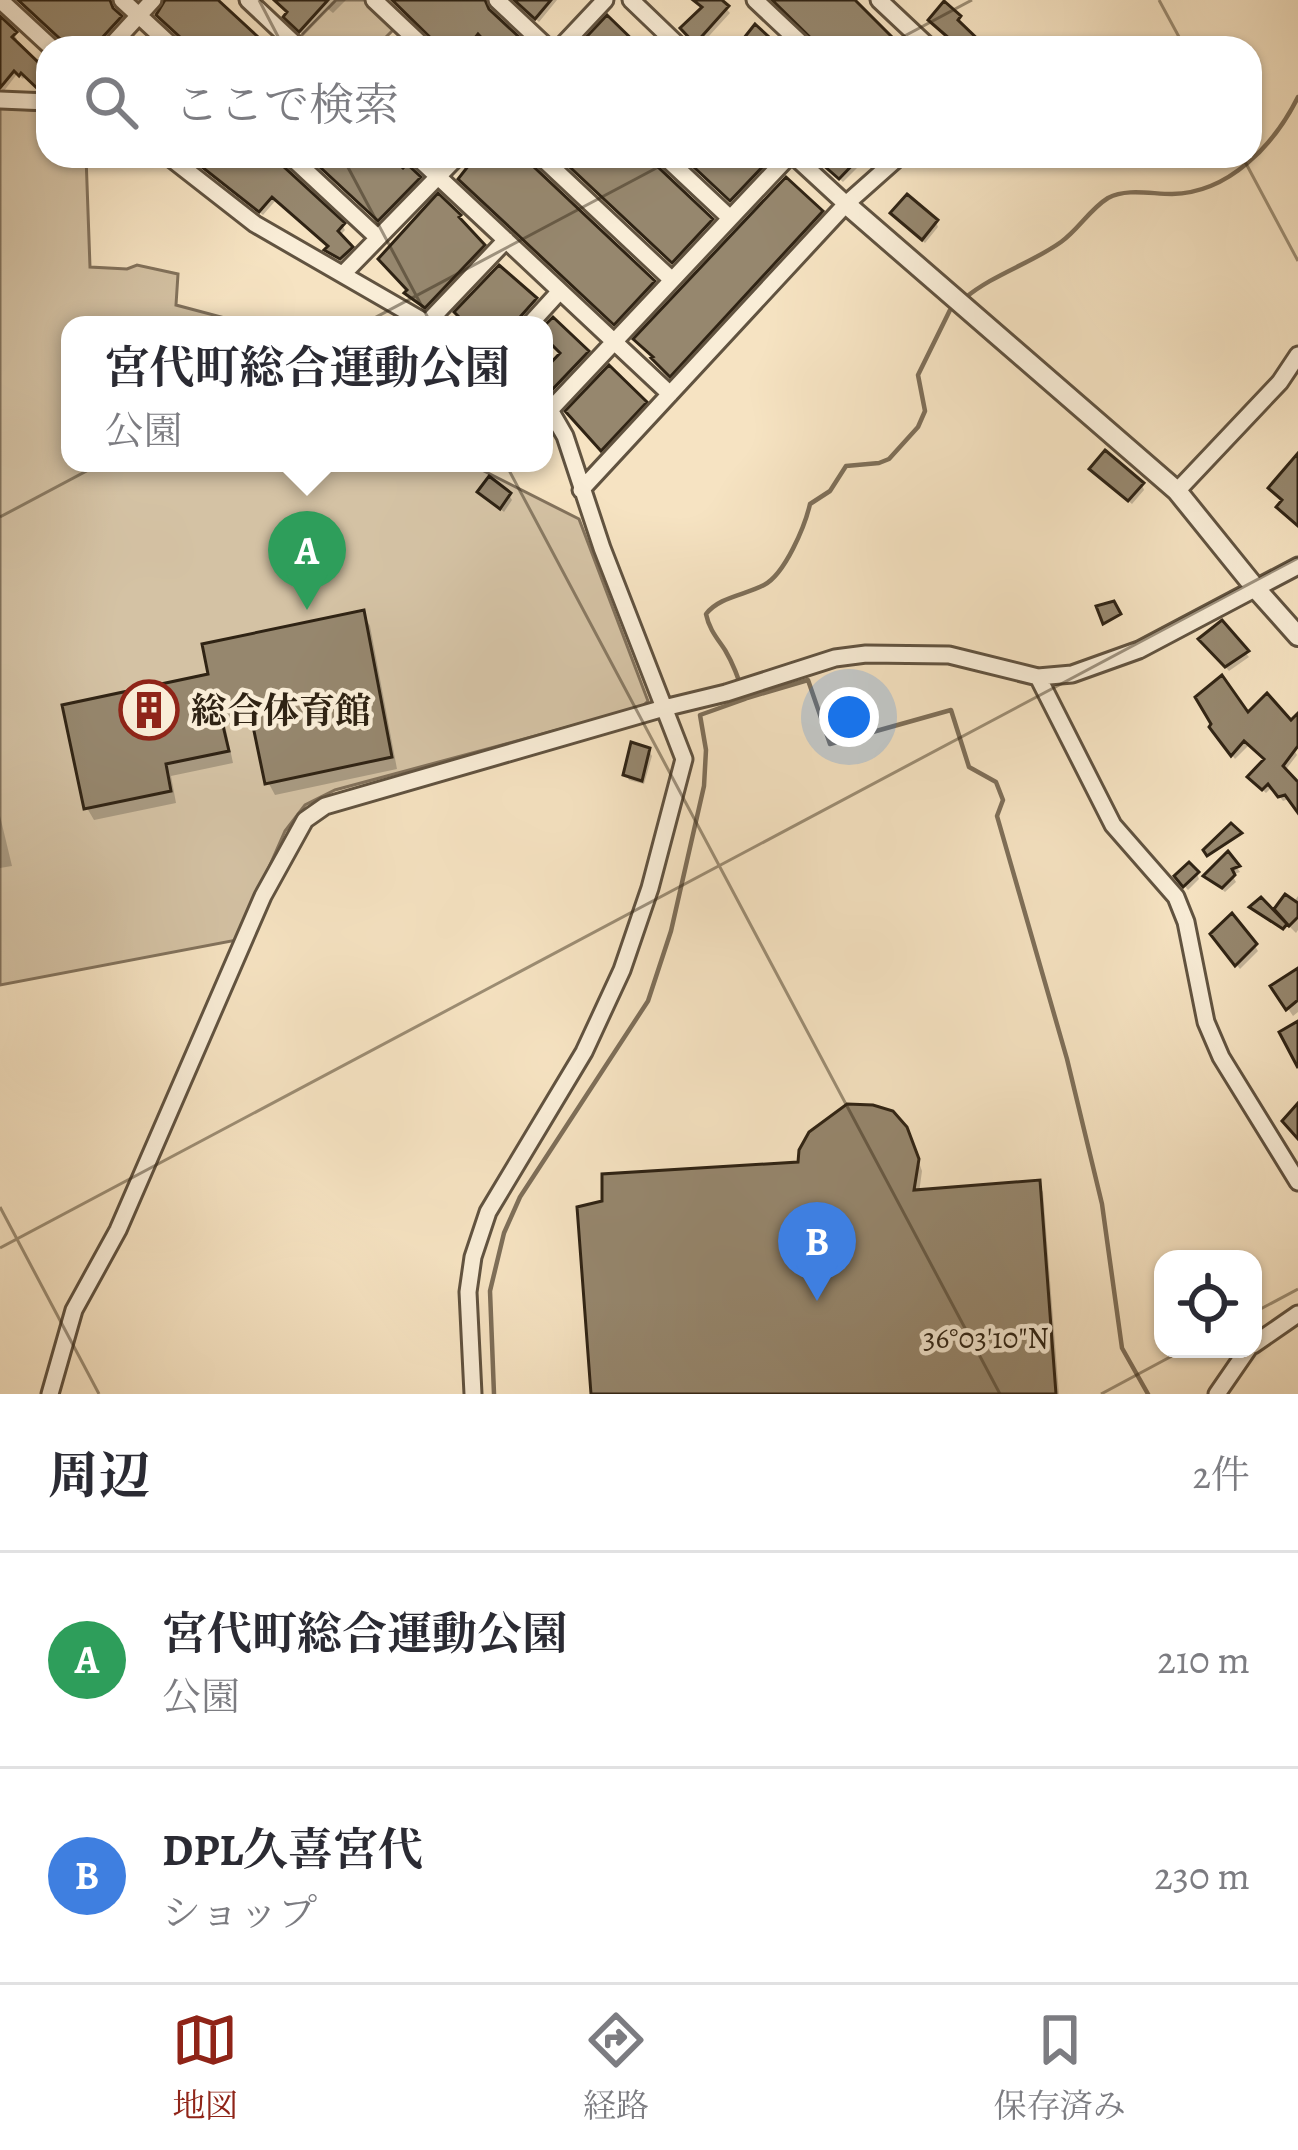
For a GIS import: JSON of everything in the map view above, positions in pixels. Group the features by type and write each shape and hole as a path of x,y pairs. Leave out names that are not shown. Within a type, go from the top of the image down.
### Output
{"street":[{"path":"0,0 39,36"},
{"path":"122,0 161,36"},
{"path":"120,36 153,0"},
{"path":"248,0 286,36"},
{"path":"374,0 412,36"},
{"path":"497,0 535,36"},
{"path":"571,36 605,0"},
{"path":"631,0 668,36"},
{"path":"755,0 793,36"},
{"path":"879,0 917,36"},
{"path":"0,100 36,102"},
{"path":"183,168 255,224 415,316"},
{"path":"303,168 377,237"},
{"path":"429,168 670,394"},
{"path":"343,274 447,168"},
{"path":"553,168 672,280"},
{"path":"677,168 730,218"},
{"path":"553,401 780,168"},
{"path":"806,168 1177,490 1298,636"},
{"path":"581,490 846,204 886,168"},
{"path":"436,316 506,241"},
{"path":"537,316 560,291"},
{"path":"1177,490 1280,382 1298,355"},
{"path":"473,1394 468,1292 473,1257 488,1212 584,1052 622,970 650,888 684,759 581,490 566,436 553,416"},
{"path":"50,1394 74,1310 118,1230 263,896 305,820 325,806 726,694 835,658 949,655 1038,677 1072,674 1139,650 1298,566"},
{"path":"1038,677 1113,825 1176,897 1186,922 1206,1022 1221,1057 1298,1181"},
{"path":"1262,1339 1298,1314"},
{"path":"1217,1394 1243,1358"}],"shaded area":[{"path":"336,0 368,0 396,27 387,36 301,36"},
{"path":"0,108 36,110 36,168 86,168 90,267 137,265 178,274 176,305 218,316 61,316 61,472 486,472 579,519 648,701 642,707 335,790 305,805 285,831 237,940 0,985"}],"building":[{"path":"18,0 110,0 122,16 104,36 57,36"},
{"path":"165,0 218,0 257,36 179,36 156,15"},
{"path":"274,0 328,0 299,32"},
{"path":"392,0 485,0 518,36 478,34 429,36"},
{"path":"514,0 551,0 535,19"},
{"path":"693,0 722,0 729,6 702,36 688,36 680,28 702,7"},
{"path":"772,0 855,0 891,36 809,36"},
{"path":"944,1 975,36 946,36 928,20"},
{"path":"607,15 629,36 587,36"},
{"path":"0,16 17,32 12,37 36,60 36,87 14,71 0,88"},
{"path":"755,24 768,36 746,36"},
{"path":"203,168 285,168 345,223 338,231 353,247 340,259 324,250 328,246 272,197 259,212"},
{"path":"321,168 411,168 421,177 378,221"},
{"path":"467,168 535,168 655,281 614,325 458,179"},
{"path":"571,168 659,168 713,219 672,263"},
{"path":"695,168 761,168 730,201"},
{"path":"827,168 850,168 839,179"},
{"path":"786,177 823,211 670,377 633,339"},
{"path":"438,193 485,245 425,308 404,293 407,290 378,259"},
{"path":"907,194 938,220 922,240 890,213"},
{"path":"499,265 537,298 521,316 458,316 454,312"},
{"path":"553,317 589,351 553,389 553,360 560,353 553,346"},
{"path":"609,365 647,402 601,451 565,411"},
{"path":"1105,450 1144,483 1128,501 1089,469"},
{"path":"1298,453 1298,526 1276,507 1282,500 1268,488"},
{"path":"489,476 511,493 500,509 477,492"},
{"path":"1114,601 1121,614 1103,624 1096,606"},
{"name":"総合体育館","path":"364,610 392,757 265,784 249,707 220,713 229,751 166,764 171,791 84,809 62,705 208,674 202,644"},
{"path":"1222,620 1249,651 1225,667 1198,639"},
{"path":"1222,675 1248,712 1267,693 1291,720 1298,713 1298,746 1283,766 1298,782 1298,813 1285,795 1278,797 1268,784 1262,790 1247,777 1264,759 1244,741 1231,756 1209,727 1195,697"},
{"path":"631,742 650,748 642,781 623,775"},
{"path":"1231,823 1242,833 1207,856 1203,850"},
{"path":"1228,851 1240,866 1232,869 1235,875 1222,888 1203,876"},
{"path":"1189,862 1199,872 1183,887 1174,876"},
{"path":"1285,894 1298,903 1298,917 1289,926 1274,909"},
{"path":"1261,897 1287,924 1283,929 1249,907"},
{"path":"1232,913 1257,944 1235,966 1210,934"},
{"path":"1298,968 1298,1000 1286,1010 1270,986"},
{"path":"1298,1021 1298,1068 1279,1032"},
{"path":"1298,1103 1298,1139 1282,1121"},
{"path":"847,1104 893,1111 907,1127 919,1159 914,1190 1040,1180 1056,1394 591,1394 577,1207 602,1201 602,1174 798,1162 809,1132"}],"waterway":[{"path":"1262,150 1298,97"},
{"path":"965,298 1061,242 1108,198 1131,192 1193,192 1241,168"},
{"path":"494,1394 490,1291 504,1233 520,1197 648,1001 671,931 704,786 706,750 700,715 745,699 706,614 772,579 793,549 810,504 830,491 846,466 889,459 918,427 925,411 918,375 956,306"},
{"path":"747,698 808,680 830,744 951,710 969,767 996,782 1003,800 997,816 1067,1059 1102,1204 1122,1348 1148,1394"}],"place":[{"name":"宮代町総合運動公園","path":"307,610"},
{"name":"総合体育館","path":"149,710"},
{"name":"DPL久喜宮代","path":"817,1301"}]}
